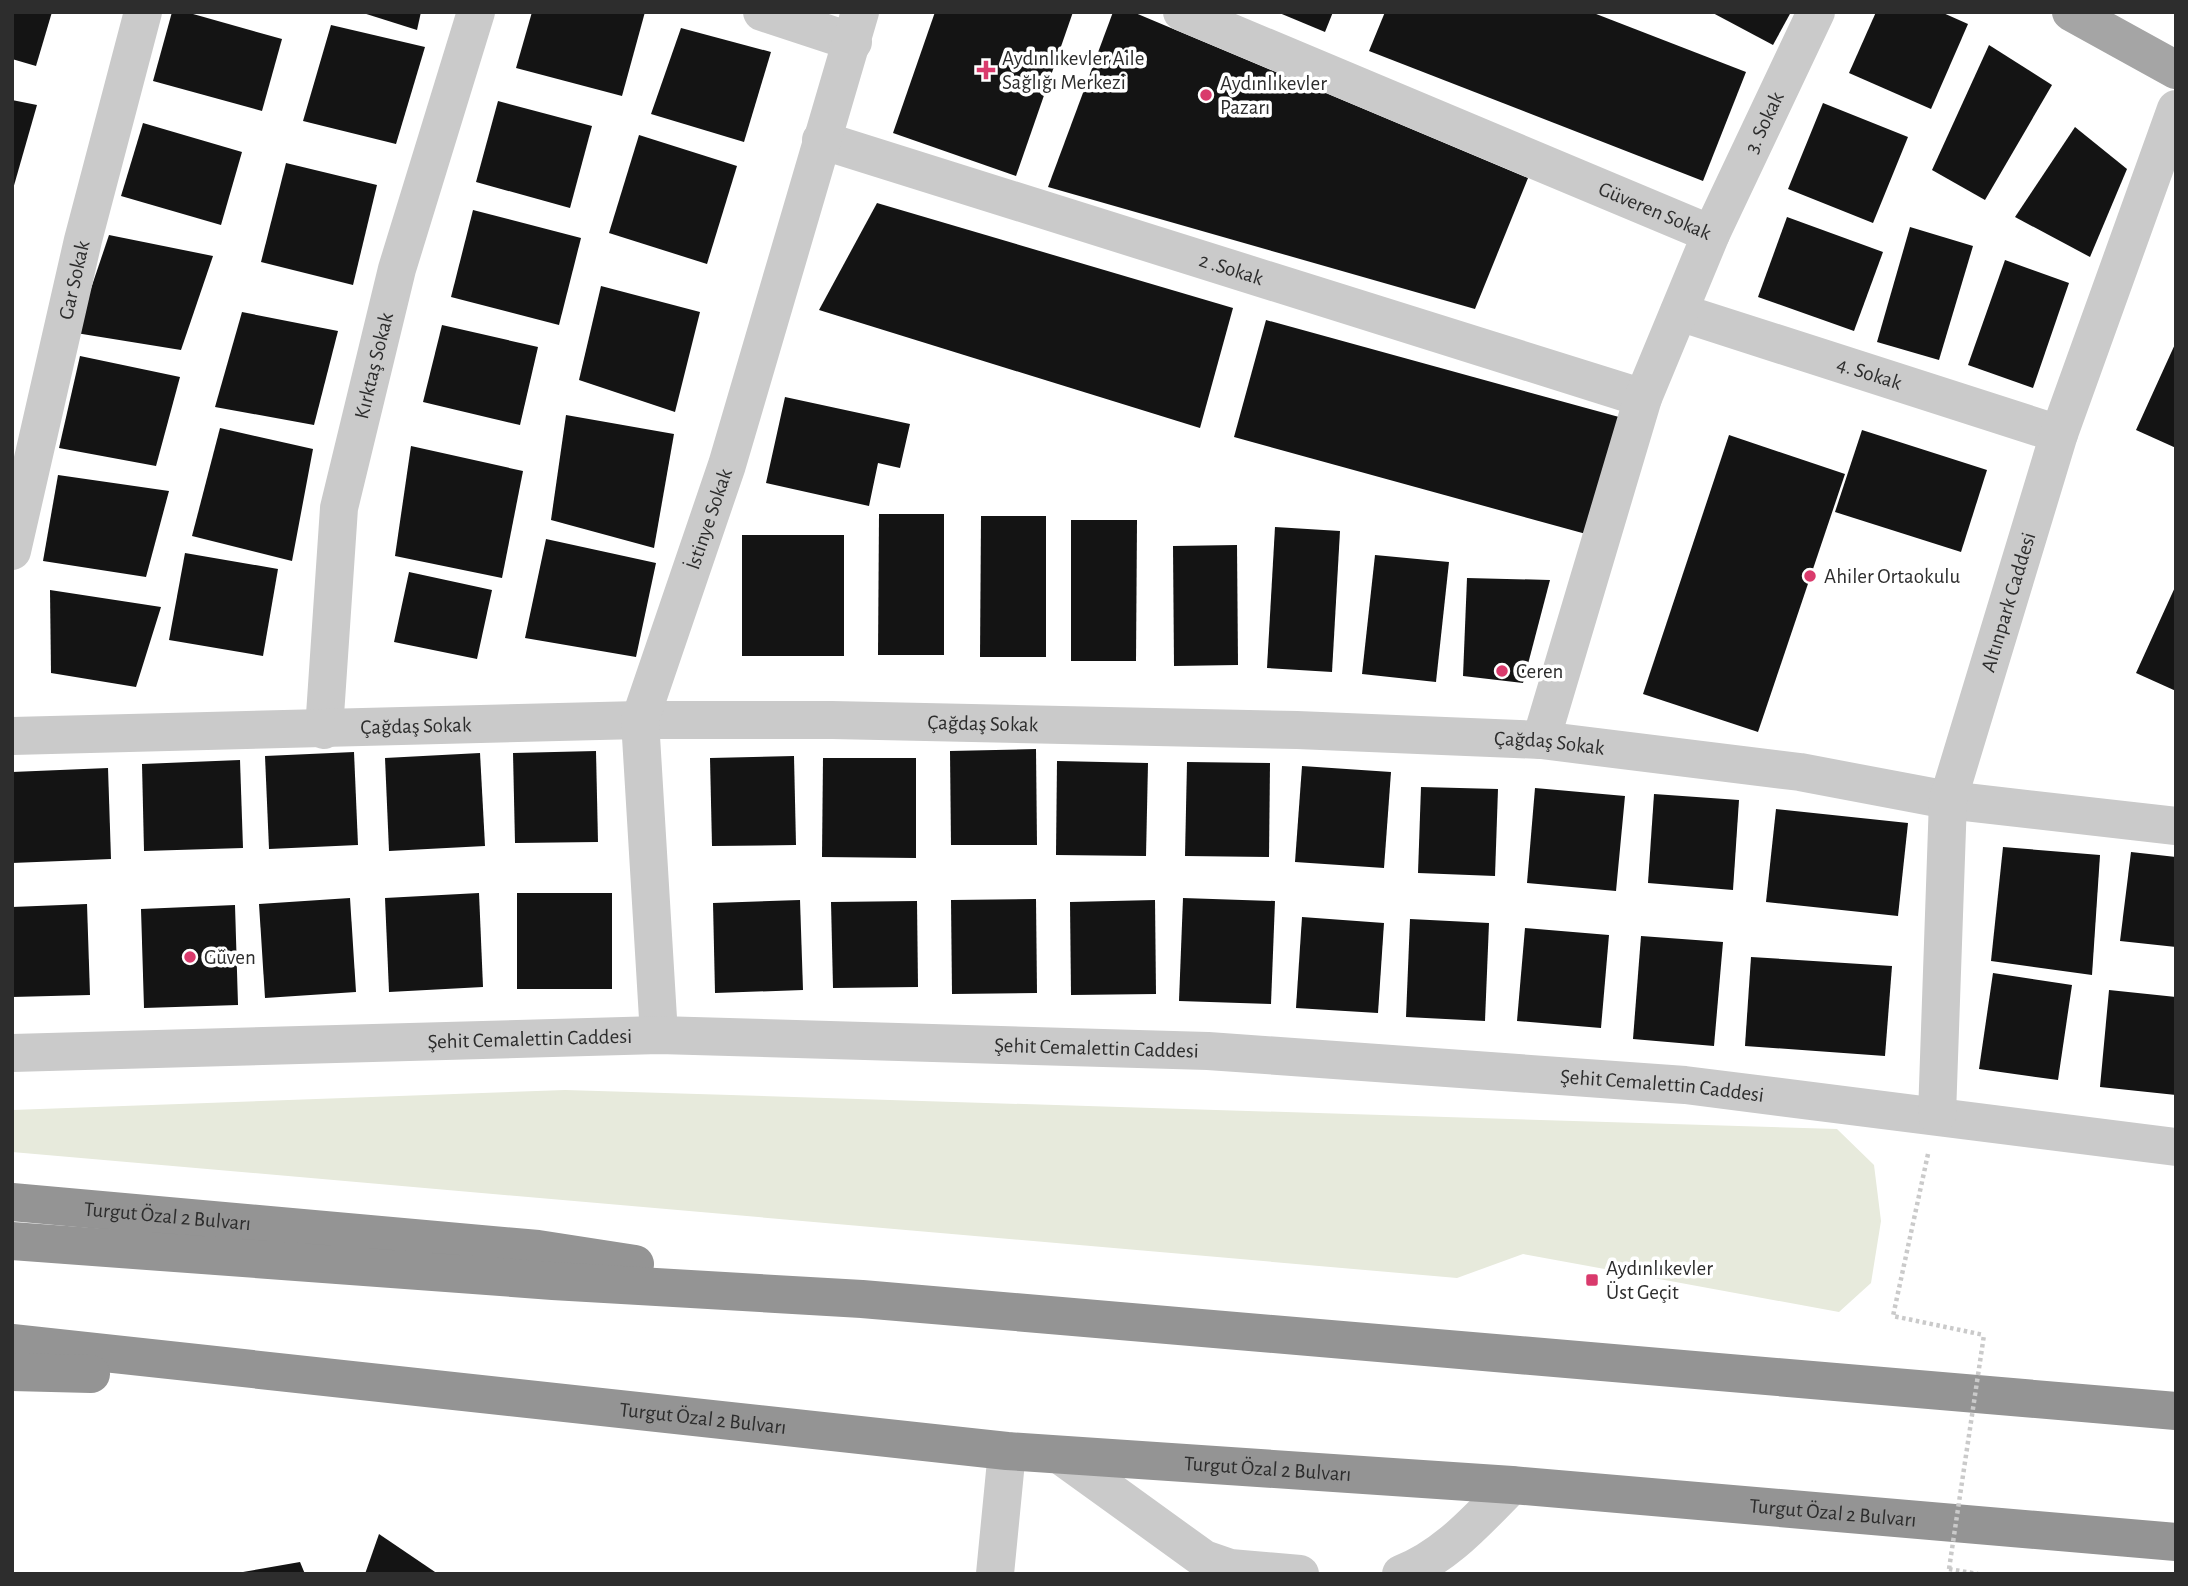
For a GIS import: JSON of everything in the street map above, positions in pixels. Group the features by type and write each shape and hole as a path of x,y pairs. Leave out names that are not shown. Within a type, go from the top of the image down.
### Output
{"highway":[{"name":"Turgut Özal 2 Bulvarı","path":"12,1202 538,1249 862,1299"},
{"name":"Turgut Özal 2 Bulvarı","path":"12,1241 554,1282 862,1299 2176,1411"},
{"name":"Turgut Özal 2 Bulvarı","path":"12,1343 1007,1451 1512,1485 2176,1542"},
{"name":"Turgut Özal 2 Bulvarı","path":"12,1372 362,1381"}],"main road":[{"path":"2071,12 2176,70"}],"street":[{"name":"Gar Sokak","path":"12,551 82,240 143,12"},
{"name":"Kırktaş Sokak","path":"324,730 339,508 397,269 476,12"},
{"path":"762,12 856,27"},
{"name":"Güveren Sokak","path":"1182,12 1711,234 1643,398 1541,740"},
{"name":"3. Sokak","path":"1711,234 1816,12"},
{"name":"İstinye Sokak","path":"659,1035 640,720 727,465 856,27"},
{"name":"Altınpark Caddesi","path":"1937,1115 1948,800 2060,434 2176,109"},
{"name":"2 .Sokak","path":"821,140 1643,398"},
{"name":"4. Sokak","path":"1679,312 2060,434"},
{"name":"Çağdaş Sokak","path":"12,736 640,720 982,723 1541,740 1800,772 1948,800 2176,826"},
{"name":"Şehit Cemalettin Caddesi","path":"12,1053 659,1035 1208,1051 1685,1085 2176,1147"},
{"path":"995,1574 1007,1451"},
{"path":"1059,1455 1204,1559 1230,1568 1300,1574"},
{"path":"1401,1574 1418,1567 1455,1542 1512,1485"}],"path":[{"path":"1937,1115 1893,1316 1984,1335 1949,1569 1978,1574"}],"shaded area":[{"path":"565,1090 1837,1129 1874,1165 1881,1221 1871,1283 1839,1312 1523,1254 1457,1278 12,1152 12,1110"}],"building":[{"path":"12,12 52,12 36,66 12,59"},
{"path":"172,12 186,12 282,39 262,111 153,81"},
{"path":"360,12 421,12 417,30"},
{"path":"532,12 645,12 622,96 516,68"},
{"path":"935,12 1073,12 1016,176 893,133"},
{"name":"Aydınlıkevler Pazarı","path":"1113,12 1133,12 1528,178 1475,309 1048,187"},
{"path":"1277,12 1333,12 1325,32"},
{"path":"1385,12 1591,12 1746,72 1703,181 1369,51"},
{"path":"1711,12 1791,12 1773,45"},
{"path":"1876,12 1941,12 1968,24 1931,109 1849,73"},
{"path":"331,25 425,47 396,144 303,121"},
{"path":"681,28 771,52 744,142 651,114"},
{"path":"1989,45 2052,85 1985,200 1932,170"},
{"path":"12,100 37,105 13,189 12,188"},
{"path":"498,101 592,126 570,208 476,182"},
{"path":"1823,103 1908,137 1873,223 1788,189"},
{"path":"143,123 242,152 221,225 121,196"},
{"path":"2075,127 2127,169 2090,257 2015,217"},
{"path":"639,135 737,166 707,264 609,233"},
{"path":"286,163 377,185 353,285 261,262"},
{"path":"877,203 1233,308 1200,428 819,310"},
{"path":"473,210 581,238 559,325 451,297"},
{"path":"1787,217 1883,252 1854,331 1758,297"},
{"path":"1910,227 1973,246 1939,360 1877,342"},
{"path":"109,235 213,256 181,350 76,333"},
{"path":"2005,260 2069,283 2033,388 1968,365"},
{"path":"601,286 700,312 675,412 579,380"},
{"path":"242,312 338,331 314,425 215,407"},
{"path":"1266,320 1619,417 1586,534 1234,437"},
{"path":"442,325 538,347 520,425 423,402"},
{"path":"2176,342 2176,448 2136,430"},
{"path":"80,356 180,377 156,466 59,448"},
{"path":"785,397 910,424 900,468 878,463 869,506 766,483"},
{"path":"566,415 674,434 654,548 551,520"},
{"path":"220,428 313,449 292,561 192,536"},
{"path":"1862,430 1987,470 1961,552 1835,512"},
{"path":"1729,435 1845,474 1758,732 1643,694"},
{"path":"411,446 523,471 502,578 395,556"},
{"path":"58,475 169,491 146,577 43,561"},
{"path":"879,514 944,514 944,655 878,655"},
{"path":"981,516 1046,516 1046,657 980,657"},
{"path":"1071,520 1137,520 1136,661 1071,661"},
{"path":"1275,527 1340,531 1332,672 1267,668"},
{"path":"742,535 844,535 844,656 742,656"},
{"path":"546,539 656,563 636,657 525,638"},
{"path":"1237,545 1238,665 1174,666 1173,546"},
{"path":"185,553 278,569 263,656 169,640"},
{"path":"1375,555 1449,562 1436,682 1362,674"},
{"path":"409,572 492,590 477,659 394,642"},
{"path":"1467,578 1550,580 1523,683 1463,676"},
{"path":"2176,585 2176,691 2136,673"},
{"path":"50,590 161,607 136,687 51,673"},
{"path":"1036,749 1037,845 951,845 950,751"},
{"path":"596,751 598,842 515,843 513,753"},
{"path":"354,752 358,845 269,849 265,756"},
{"path":"480,753 485,846 389,851 385,758"},
{"path":"794,756 796,845 712,846 710,758"},
{"path":"823,758 916,758 916,858 822,857"},
{"path":"240,760 243,848 144,851 142,764"},
{"path":"1057,761 1148,763 1146,856 1056,855"},
{"path":"1187,762 1270,763 1269,857 1185,856"},
{"path":"1302,766 1391,772 1384,868 1295,862"},
{"path":"108,768 111,859 12,863 12,772"},
{"path":"1421,787 1498,789 1495,876 1418,873"},
{"path":"1535,788 1625,796 1616,891 1527,883"},
{"path":"1654,794 1739,800 1733,890 1648,883"},
{"path":"1776,809 1908,823 1898,916 1766,902"},
{"path":"2003,847 2100,855 2092,975 1991,961"},
{"path":"2131,852 2176,857 2176,947 2120,941"},
{"path":"479,893 483,987 389,992 385,898"},
{"path":"517,893 612,893 612,989 517,989"},
{"path":"350,898 356,992 265,998 259,904"},
{"path":"1183,898 1275,901 1271,1004 1179,1001"},
{"path":"1036,899 1037,993 952,994 951,900"},
{"path":"800,900 803,990 715,993 713,903"},
{"path":"1155,900 1156,994 1071,995 1070,902"},
{"path":"917,901 918,987 833,988 831,902"},
{"path":"87,904 90,995 12,997 12,907"},
{"name":"Güven","path":"235,905 238,1005 144,1008 141,909"},
{"path":"1302,917 1384,923 1378,1013 1296,1008"},
{"path":"1410,919 1489,923 1485,1021 1406,1017"},
{"path":"1525,928 1609,935 1601,1028 1517,1021"},
{"path":"1641,936 1723,942 1714,1046 1633,1039"},
{"path":"1751,957 1892,966 1885,1056 1745,1046"},
{"path":"1993,973 2072,985 2058,1080 1979,1069"},
{"path":"2109,990 2176,997 2176,1095 2100,1087"},
{"path":"379,1534 438,1574 365,1574"},
{"path":"300,1562 305,1574 243,1574 243,1572"}],"place":[{"name":"Aydınlıkevler Aile Sağlığı Merkezi","path":"986,70"},
{"name":"Aydınlıkevler Pazarı","path":"1206,95"},
{"name":"Ahiler Ortaokulu","path":"1810,576"},
{"name":"Ceren","path":"1502,671"},
{"name":"Güven","path":"190,957"},
{"name":"Aydınlıkevler Üst Geçit","path":"1592,1280"}]}
